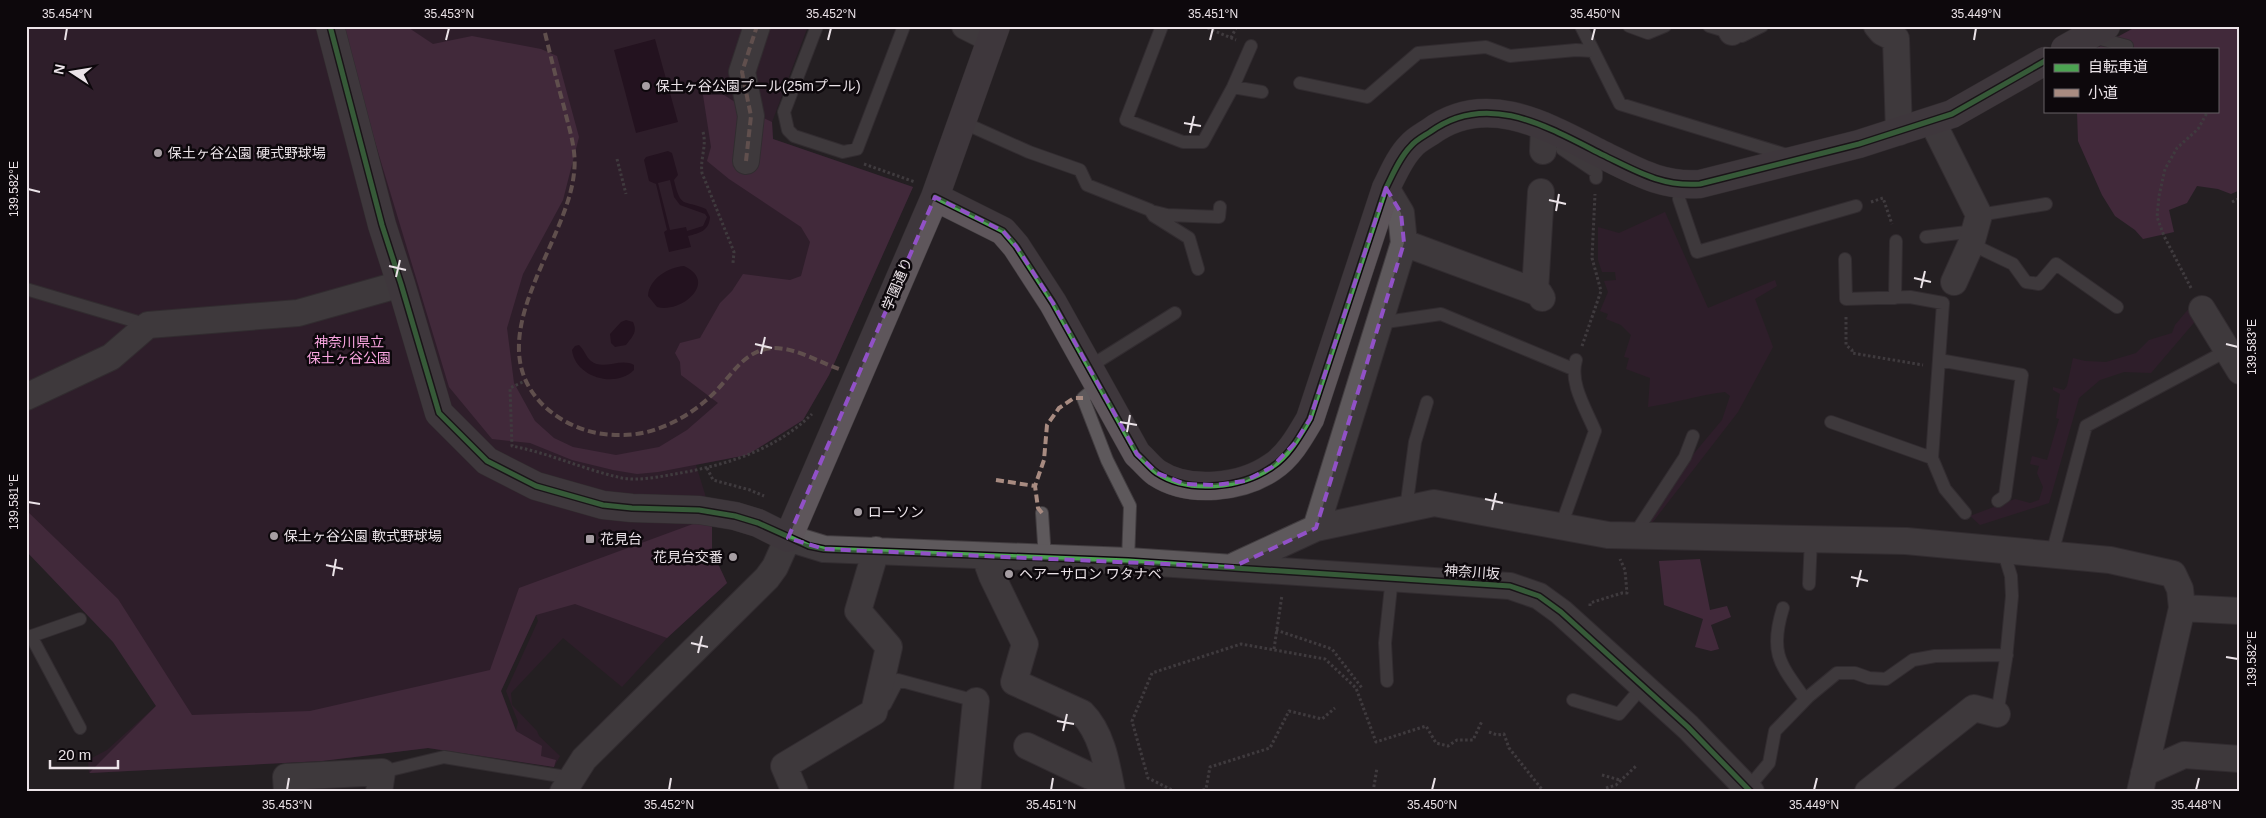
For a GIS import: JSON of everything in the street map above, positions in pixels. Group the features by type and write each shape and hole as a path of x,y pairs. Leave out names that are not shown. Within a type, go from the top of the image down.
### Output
{"street":[{"path":"330,26 382,225 402,284 439,413 487,461 536,486 603,505 699,510 735,516 758,523 788,538 775,567 767,578 584,759 568,785"},
{"path":"746,161 751,116 742,72 757,26"},
{"path":"965,26 994,32"},
{"path":"1892,30 1899,132"},
{"name":"学園通り","path":"788,538 927,190 962,122 994,32"},
{"path":"927,190 1003,231 1016,246 1054,303 1137,454 1157,473 1185,484 1215,485 1245,481 1272,467 1296,443 1310,419 1386,188 1398,164 1412,145 1444,121 1464,115 1485,112 1511,115 1551,138 1668,184 1681,186 1700,184 1800,159 1932,121 1952,114 2044,61"},
{"path":"1932,121 1975,230 1948,292"},
{"path":"1316,528 1404,243 1401,213 1386,188"},
{"path":"1404,243 1538,294 1541,192"},
{"path":"26,397 111,357 148,325 298,312 402,284"},
{"path":"2202,309 2234,360"},
{"path":"1233,567 1316,528 1434,503 1623,535 1906,541 2110,560 2173,574 2180,589 2182,608 2142,782"},
{"name":"神奈川坂","path":"788,538 824,549 876,550 985,557 1128,561 1233,567 1284,575 1392,577 1510,586 1539,596 1569,620 1643,686 1749,790"},
{"path":"795,792 784,766 874,712 889,647 858,611 876,550"},
{"path":"985,557 992,576 1025,644 1014,682 1082,713 1090,721 1107,761 1111,788"},
{"path":"2182,608 2240,611"},
{"path":"967,792 976,701"},
{"path":"1868,792 1974,708 1997,714"},
{"path":"1027,746 1111,788"},
{"path":"2142,782 2184,755 2240,759"},
{"path":"287,792 286,777 380,782"}],"lane":[{"path":"817,26 784,112 788,130 794,136 843,152 857,149 904,26"},
{"path":"1162,26 1126,120 1184,142 1202,142 1233,87 1251,46"},
{"path":"1582,26 1620,104 1800,159"},
{"path":"1629,26 1648,33 1665,26"},
{"path":"1723,28 1742,36 1762,26"},
{"path":"2086,37 2128,46"},
{"path":"1300,83 1367,97 1418,53 1486,47 1510,56 1576,50 1593,51"},
{"path":"1233,87 1262,92"},
{"path":"962,122 1029,152 1080,170 1087,185 1150,210 1167,215 1219,217 1220,207"},
{"path":"1551,138 1562,149 1596,172 1596,178"},
{"path":"1681,186 1679,199 1697,252 1856,206"},
{"path":"1926,237 1975,230 2046,204"},
{"path":"1150,210 1154,216 1189,238 1198,269"},
{"path":"1975,230 2013,264 2026,282 2039,284 2056,264 2117,307"},
{"path":"1894,298 1896,241"},
{"path":"1845,259 1846,299 1910,297 1948,292 1938,364 1932,458 1945,489 1965,513"},
{"path":"26,289 148,325"},
{"path":"1128,561 1130,506 1107,460 1083,398 1094,376 1175,313"},
{"path":"1379,323 1441,314 1577,359 1574,381 1595,431 1561,526"},
{"path":"2052,554 2086,426 2234,360"},
{"path":"1938,364 2022,375 2004,496 1998,501"},
{"path":"1406,509 1414,442 1427,402"},
{"path":"1831,422 1932,458"},
{"path":"1623,535 1685,457 1694,436"},
{"path":"1042,513 1045,558"},
{"path":"1809,584 1811,539"},
{"path":"1997,714 2006,655 2011,583 2003,550"},
{"path":"1387,680 1385,643 1392,577"},
{"path":"1783,608 1776,629 1777,650 1781,666 1805,700"},
{"path":"80,619 29,637 80,728"},
{"path":"1749,790 1769,763 1775,731 1805,700 1837,673 1855,673 1869,678 1886,679 1920,658 1958,654 2006,655"},
{"path":"874,712 885,705 898,680 976,701"},
{"path":"1573,700 1619,714 1643,686"},
{"path":"380,782 444,757 568,785"}],"path":[{"path":"1204,26 1251,46"},
{"path":"1231,38 1237,26"},
{"path":"2202,309 2164,236 2157,217 2165,169 2177,148 2198,129 2207,112"},
{"path":"703,132 706,147 701,163 702,173 734,252 733,264"},
{"path":"857,149 864,163 927,190"},
{"path":"617,160 626,194"},
{"path":"1856,206 1883,198 1896,241"},
{"path":"2232,202 2240,198"},
{"path":"1577,359 1601,291 1592,258 1594,215"},
{"path":"1846,299 1846,345 1852,350 1852,353 1938,364"},
{"path":"527,380 510,388 512,446 624,478 650,478 708,468 736,460 770,445 795,430 812,414"},
{"path":"708,468 716,484"},
{"path":"714,480 764,496"},
{"path":"1569,620 1589,608 1590,603 1627,593 1625,570 1617,553 1623,535"},
{"path":"1274,649 1281,600"},
{"path":"1276,630 1332,649 1362,688"},
{"path":"1176,792 1148,778 1132,721 1152,673 1241,644 1325,659 1356,688 1376,742 1426,726 1436,743 1448,746 1456,740 1472,740 1482,721"},
{"path":"1198,792 1206,789 1210,767 1270,748 1289,711 1322,719 1335,708"},
{"path":"1489,732 1497,735 1504,734 1509,748 1544,792"},
{"path":"1606,788 1616,785 1636,766"},
{"path":"1373,792 1377,768"},
{"path":"1602,775 1617,781 1621,780"}],"highlighted area":[{"path":"1386,188 1401,213 1404,243 1316,528 1233,567 824,549 788,538 935,197 1003,231 1016,246 1053,303 1137,454 1157,473 1185,484 1215,485 1245,481 1272,467 1295,443 1310,419"}],"green space":[{"name":"神奈川県立 保土ヶ谷公園","path":"26,26 808,26 772,122 773,139 913,187 829,375 803,420 747,455 696,465 712,517 712,551 727,583 667,638 622,687 563,638 511,693 512,705 537,731 539,736 560,756 554,767 428,748 322,761 89,773 88,760 107,750 156,706 106,629 26,551","holes":["536,615 538,621 506,691 518,722 516,730 501,691"]},
{"path":"1665,212 1708,308 1775,280 1777,286 1755,299 1773,347 1738,412 1652,523 1649,523 1691,457 1722,420 1730,396 1725,392 1648,407 1650,378 1626,369 1629,358 1624,357 1631,335 1621,325 1606,319 1608,314 1600,311 1608,292 1604,281 1616,280 1615,272 1602,272 1598,260 1598,227 1619,233"},
{"path":"2191,306 2198,318 2151,373 2124,372 2100,380 2079,398 2049,503 1980,525 1970,516 2015,499 2030,503 2039,500 2043,487 2037,473 2039,466 2030,464 2032,456 2047,460 2059,419 2056,418 2060,394 2053,390 2053,387 2064,390 2067,386 2073,358 2085,361 2106,362 2136,353 2149,340 2172,333 2175,325"}],"shaded area":[{"path":"340,26 406,26 433,44 472,36 541,49 557,56 579,137 563,200 523,274 507,328 514,383 535,421 554,438 573,447 616,455 659,447 687,430 718,403 681,375 680,362 675,353 680,343 700,338 720,303 732,291 743,274 790,280 801,276 810,242 801,227 729,179 707,161 711,147 703,95 724,95 749,111 772,122 773,139 913,187 829,375 803,420 747,455 658,472 637,474 572,460 530,443 492,439 449,387"},
{"path":"2141,26 2240,26 2240,190 2231,194 2218,189 2197,186 2187,203 2169,210 2174,232 2143,239 2135,230 2115,216 2102,195 2078,141 2077,112 2218,112 2218,48 2097,48"},
{"name":"保土ヶ谷公園プール(25mプール)","path":"655,39 678,122 636,133 614,50"},
{"path":"668,151 672,153 678,175 674,180 681,199 684,202 706,209 710,217 706,228 688,236 691,247 669,252 664,232 667,230 656,184 649,181 644,160 646,157","holes":["670,180 674,197 680,205 705,214 707,217 703,226 687,231 686,227 670,230 658,183"]},
{"path":"684,266 694,273 698,280 697,288 693,295 676,306 657,307 648,296 652,284 666,271"},
{"path":"626,320 633,322 634,334 626,345 615,347 611,343 610,334 621,322"},
{"path":"579,345 589,359 596,364 606,365 623,362 634,365 634,370 626,376 617,379 597,377 588,373 580,367 572,350 575,346"},
{"path":"26,510 118,599 192,715 310,711 490,670 519,588 712,517 712,551 727,583 667,638 575,604 536,615 501,691 516,731 542,746 541,756 556,760 554,767 428,748 322,761 89,773 156,706 113,642 26,551"},
{"path":"1700,559 1710,610 1727,606 1731,617 1711,625 1719,649 1711,651 1695,647 1703,619 1664,605 1659,561"}],"marked path":[{"path":"746,161 751,116 742,72 757,26"},
{"path":"545,33 572,140 575,164 568,201 531,292 522,322 519,352 525,380 544,406 561,419 591,432 612,435 636,434 649,432 674,422 697,408 716,391 741,363 756,352 764,349 791,350 839,369"},
{"path":"1042,513 1038,508 1035,486 1044,460 1047,425 1059,408 1074,398 1083,398"},
{"path":"996,480 1035,486"}],"cycle path":[{"path":"330,26 382,225 439,413 487,461 536,486 603,505 699,510 735,516 758,523 809,546 824,549 1128,561 1510,586 1539,596 1561,612 1688,727 1751,792"},
{"path":"935,197 1003,231 1016,246 1053,303 1137,454 1154,471 1170,480 1184,484 1215,486 1231,484 1260,474 1278,462 1298,439 1310,419 1386,188 1407,150 1418,140 1452,120 1473,114 1495,113 1517,117 1539,124 1650,177 1673,183 1700,184 1859,144 1952,114 2044,62"}],"place":[{"name":"保土ヶ谷公園プール(25mプール)","path":"646,86"},
{"name":"保土ヶ谷公園 硬式野球場","path":"158,153"},
{"name":"ローソン","path":"858,512"},
{"name":"保土ヶ谷公園 軟式野球場","path":"274,536"},
{"name":"花見台","path":"590,539"},
{"name":"花見台交番","path":"733,557"},
{"name":"ヘアーサロン ワタナベ","path":"1009,574"}]}
